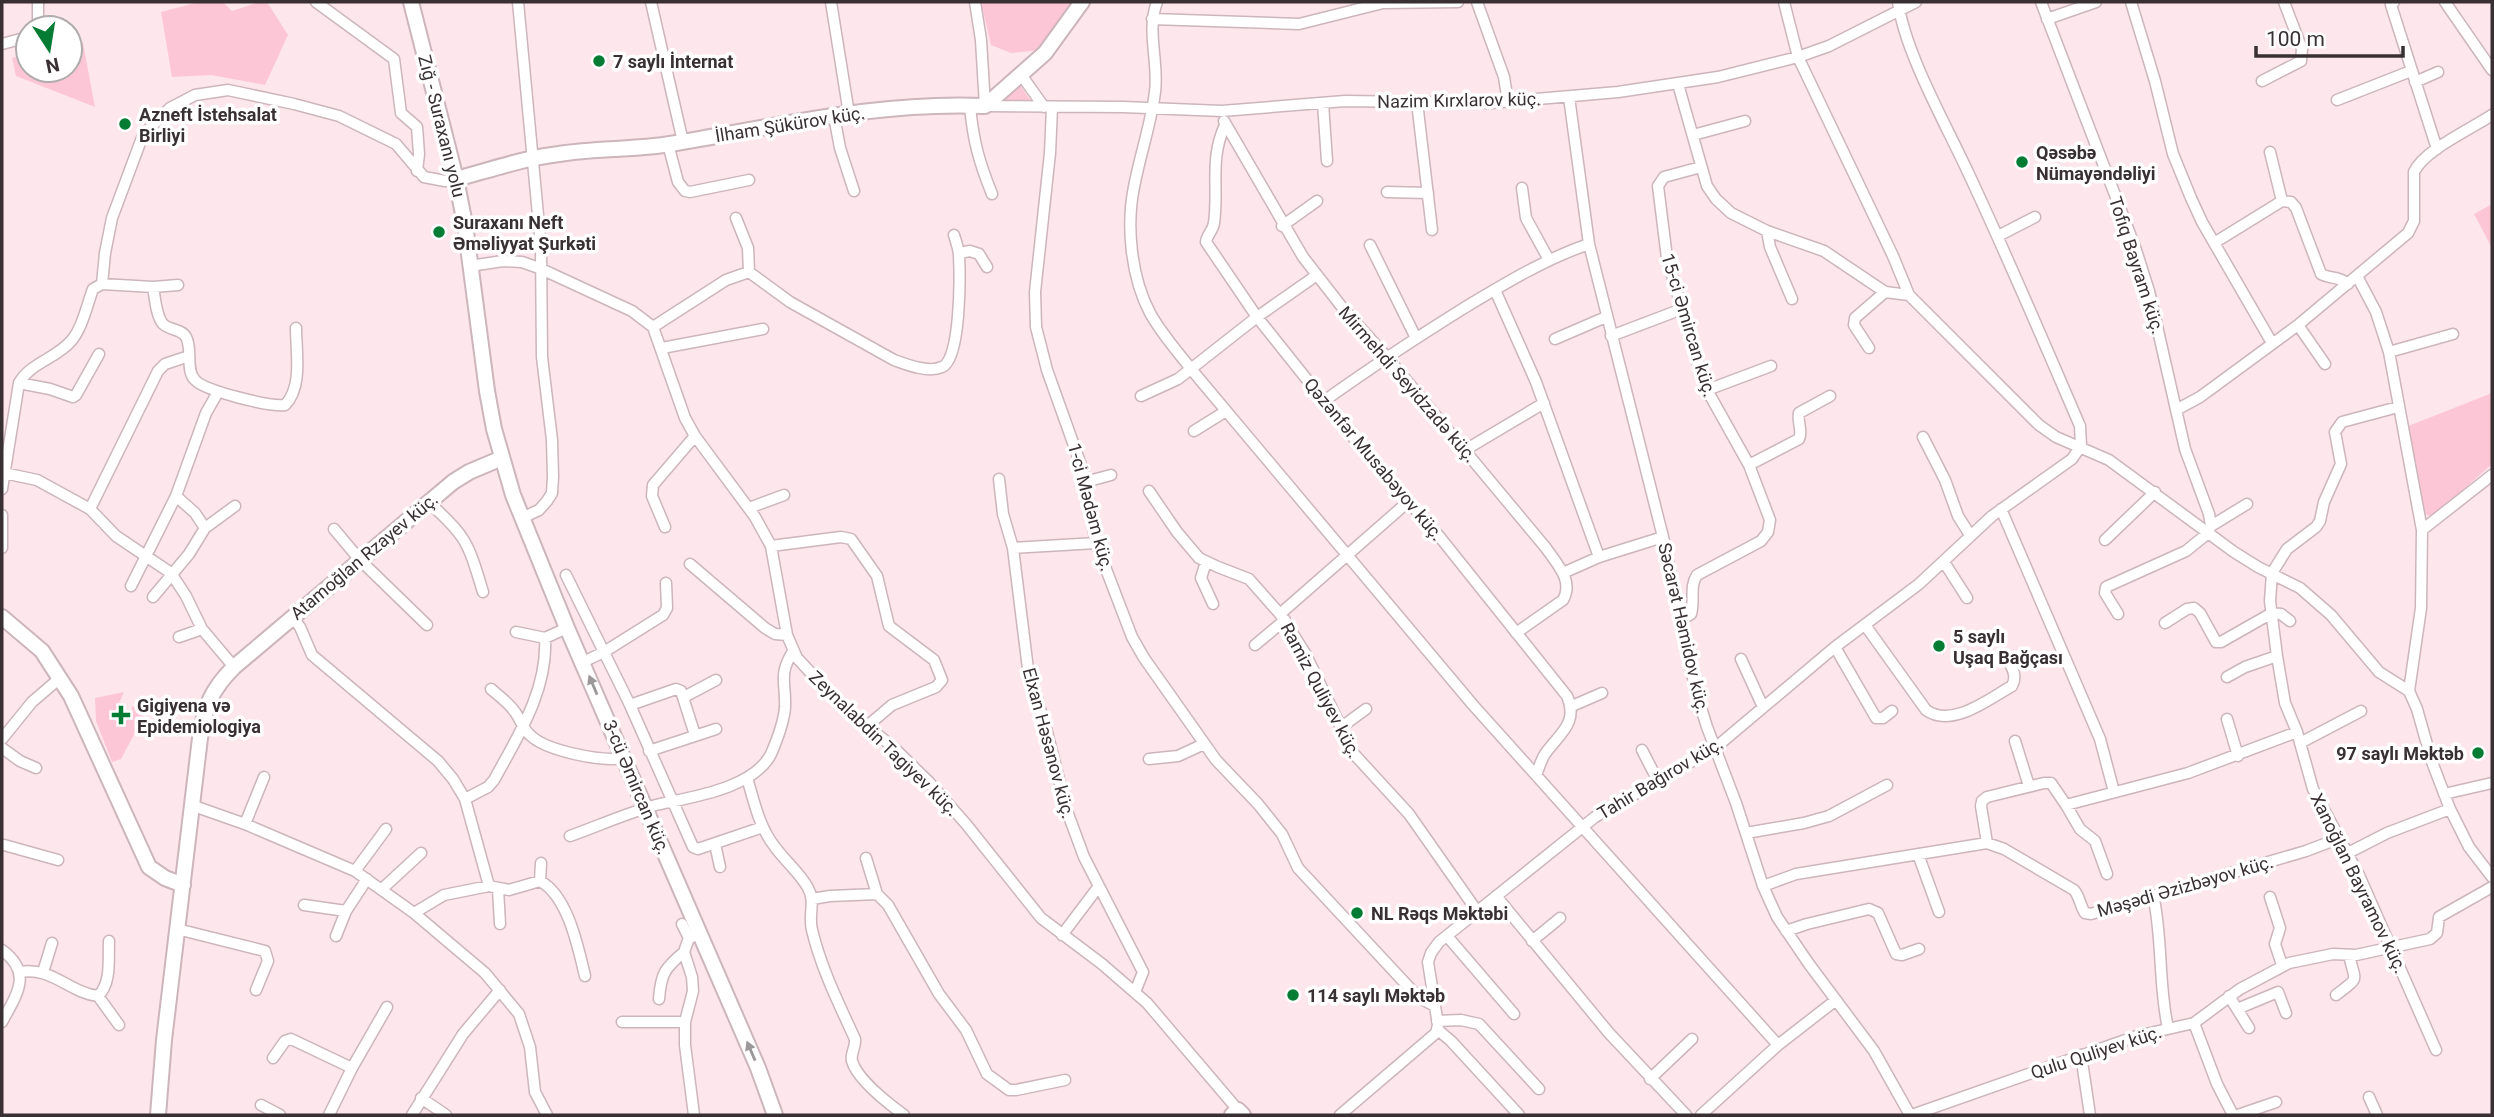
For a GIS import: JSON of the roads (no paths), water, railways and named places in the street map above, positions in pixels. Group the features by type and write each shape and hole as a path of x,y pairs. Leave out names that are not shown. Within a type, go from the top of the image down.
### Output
{"main road":[{"name":"Zığ - Suraxanı yolu","path":"411,2 456,179 486,391 502,458"},
{"path":"985,106 1022,76 1059,35 1082,2"},
{"name":"İlham Şükürov küç.","path":"456,179 531,158 579,151 676,143 849,114 906,108 985,106"},
{"name":"Atamoğlan Rzayev küç.","path":"158,1115 191,805 207,704 221,681 234,667 428,502 468,472 502,458"},
{"name":"3-cü Əmircan küç.","path":"502,458 522,518 646,809 694,936 762,1078 775,1115"},
{"path":"2,617 42,651 79,710 144,859 155,872 183,885"}],"street":[{"path":"316,2 394,59 401,113 415,123 419,132 417,171"},
{"path":"518,2 541,247 542,358 552,440 553,477 552,493 547,501 539,510 522,518"},
{"path":"650,2 676,143 678,182 685,191 690,192 749,180"},
{"path":"831,2 849,114"},
{"path":"975,2 981,40 985,106"},
{"path":"1157,2 1152,19 1155,88 1133,190 1130,217 1141,288 1160,330 1473,705 1778,1045"},
{"path":"1152,19 1298,24 1383,3 1458,2"},
{"path":"1477,2 1504,77 1508,103"},
{"path":"1784,2 1798,57 1909,295 2039,425 2056,437 2109,460 2258,567 2300,588 2331,615 2379,672 2409,691"},
{"name":"Nazim Kırxlarov küç.","path":"985,106 1222,111 1371,101 1508,103 1569,97 1678,84 1752,70 1829,46 1898,7 1916,2"},
{"name":"Tofiq Bayram küç.","path":"2041,2 2149,291 2188,460 2209,514 2209,530"},
{"path":"2047,19 2096,2"},
{"path":"2131,2 2173,154 2202,222 2272,343"},
{"path":"2262,82 2301,61 2302,48 2284,2"},
{"path":"2445,2 2492,70"},
{"path":"2392,3 2437,149"},
{"path":"1898,7 1922,74 2080,426 2081,446"},
{"path":"2336,100 2413,76 2438,72"},
{"path":"1022,76 1048,108"},
{"path":"1678,84 1707,187 1731,213 1767,231 1824,251 1885,292 1909,295"},
{"path":"102,284 112,218 143,135 170,108 195,94 228,90 339,116 396,144 424,177 434,180 456,179"},
{"name":"Səcarət Həmidov küç.","path":"1569,97 1589,244 1663,537 1696,692 1763,886 1786,931 1874,1051 1911,1115"},
{"path":"1417,102 1432,230"},
{"path":"1323,103 1327,161"},
{"path":"970,106 972,138 992,194"},
{"name":"1-ci Mədəm küç.","path":"1048,108 1049,165 1035,292 1036,327 1047,370 1074,443 1085,482 1096,542 1138,649 1216,761 1258,804 1282,834 1298,867 1418,997 1435,1006"},
{"name":"Mirmehdi Seyidzadə küç.","path":"1222,111 1225,125 1282,226 1317,275 1546,548 1563,573"},
{"path":"2176,410 2200,397 2298,325 2412,228 2414,172 2417,164 2492,115"},
{"path":"834,116 840,148 854,191"},
{"path":"1693,135 1745,121"},
{"name":"Qəzənfər Musabəyov küç.","path":"1225,125 1215,152 1214,225 1206,242 1257,317 1372,461 1439,536 1567,696 1572,706"},
{"path":"2270,152 2282,201"},
{"name":"15-ci Əmircan küç.","path":"1681,620 1691,614 1692,582 1697,575 1761,541 1768,533 1769,520 1749,465 1707,390 1667,258 1658,186 1664,177 1701,167"},
{"path":"1522,188 1526,218 1549,260"},
{"path":"1387,192 1428,193"},
{"path":"1282,226 1317,201"},
{"path":"2214,243 2282,201 2291,202 2296,208 2321,274 2342,279 2348,284"},
{"path":"1997,236 2035,217"},
{"path":"736,218 748,248 749,272 781,297 894,360 909,366 933,369 944,367 950,361 953,351 959,297 959,253 954,235"},
{"path":"1767,231 1770,247 1792,299"},
{"path":"1324,401 1386,356 1495,289 1549,260 1589,244"},
{"path":"1370,245 1416,338"},
{"path":"959,253 970,251 979,254 987,267"},
{"path":"470,266 503,261 522,262 632,311 653,327 726,280 749,272"},
{"path":"1141,396 1170,383 1191,369 1257,317 1317,275"},
{"path":"2357,276 2376,312 2389,352 2422,530 2421,608 2409,691 2450,808 2469,847 2492,877"},
{"path":"2,489 19,383 27,372 69,344 75,337 96,285 178,285"},
{"path":"153,287 160,319 164,325 187,338 191,372 195,381 218,392 285,405 291,399 297,377 296,328"},
{"path":"1495,289 1544,403 1599,557"},
{"path":"1869,348 1854,325 1855,318 1885,292"},
{"path":"1611,336 1682,309"},
{"path":"1555,339 1606,317"},
{"path":"2298,325 2325,364"},
{"name":"Zeynalabdin Tagiyev küç.","path":"653,327 681,408 695,436 749,508 771,545 787,635 793,651 842,706 893,747 929,782 966,824 1031,907 1135,992 1238,1113"},
{"path":"662,348 763,330"},
{"path":"2389,352 2453,334"},
{"path":"19,383 73,397 99,354"},
{"path":"90,509 158,371 164,364 189,356"},
{"path":"1707,390 1771,366"},
{"path":"131,586 176,496 206,413 218,392"},
{"path":"1749,465 1800,439 1800,413 1830,396"},
{"path":"1465,450 1544,403"},
{"path":"2272,573 2287,550 2320,521 2324,502 2341,464 2335,432 2338,426 2342,422 2398,407"},
{"path":"1194,431 1226,411"},
{"path":"665,527 652,496 653,485 695,436"},
{"path":"1923,437 1945,480 1958,516 1970,535"},
{"name":"Tahir Bağırov küç.","path":"1438,1026 1428,962 1434,948 1447,936 1581,827 1715,748 1835,647 1944,562 2001,509 2063,466 2081,446"},
{"path":"4,472 37,480 90,509 116,536 172,573 202,629 234,667"},
{"path":"1085,482 1111,475"},
{"path":"2422,530 2492,475"},
{"name":"Elxan Həsənov küç.","path":"999,479 1003,514 1013,548 1024,646 1031,679 1067,811 1080,847 1143,972 1135,992"},
{"name":"Ramiz Quliyev küç.","path":"1149,491 1184,540 1206,562 1249,579 1283,617 1305,653 1340,728 1361,764 1409,814 1477,911"},
{"path":"2105,540 2155,492"},
{"path":"749,508 784,495"},
{"path":"176,496 195,513 205,528"},
{"path":"1255,645 1347,556 1409,501"},
{"path":"428,502 463,535 470,548 483,592"},
{"path":"2118,614 2105,593 2106,587 2186,551 2209,530 2247,504"},
{"path":"153,597 189,554 205,528 235,506"},
{"path":"2001,509 2101,739 2114,792"},
{"path":"2,515 2,548"},
{"path":"334,529 360,559 427,625"},
{"path":"771,545 841,537 851,539 877,576 889,626 934,660 942,680 936,687 892,705 866,727"},
{"path":"1516,633 1563,600 1568,585 1563,573 1599,557 1663,537"},
{"path":"1013,548 1096,542"},
{"path":"1206,562 1201,578 1213,604"},
{"path":"1944,562 1967,598"},
{"path":"690,564 765,628 775,634 787,635"},
{"name":"Xanoğlan Bayramov küç.","path":"2272,573 2272,613 2285,703 2299,738 2313,789 2348,853 2436,1050"},
{"path":"566,575 630,705 694,847 698,849 763,827"},
{"path":"583,662 663,615 667,608 666,583"},
{"path":"2165,623 2187,609 2194,608 2200,613 2216,642 2221,642 2272,613 2281,614 2290,621"},
{"path":"292,617 300,627 312,655 438,761 453,779 465,799 475,844 493,887 500,924"},
{"path":"1865,625 1926,710 1938,716 1955,715 1969,710 2012,685 2015,681 2014,673 2006,657"},
{"path":"516,632 545,638 567,628"},
{"path":"179,637 202,629"},
{"path":"465,799 488,788 523,728 542,673 545,638"},
{"path":"1835,647 1876,718 1883,718 1892,710"},
{"path":"570,836 646,809 733,785 760,768 770,756 778,737 785,707 783,671 793,651"},
{"path":"2227,677 2245,667 2277,656"},
{"path":"1741,659 1763,707"},
{"path":"2,739 32,702 60,678"},
{"path":"684,697 716,680"},
{"path":"491,689 515,711 523,728 538,742 557,749 606,759 624,758"},
{"path":"630,705 676,689 681,691 695,735"},
{"path":"1536,775 1545,755 1567,726 1572,706 1602,693"},
{"path":"1340,728 1366,709"},
{"path":"2066,805 2188,773 2299,738 2361,711"},
{"path":"2227,719 2238,756"},
{"path":"649,751 716,729"},
{"path":"2015,741 2029,786"},
{"path":"1149,759 1178,756 1204,744"},
{"path":"2,748 36,768"},
{"path":"1642,750 1658,781"},
{"path":"245,824 264,777"},
{"path":"747,778 763,827 773,845 803,880 812,899 812,930 830,983 855,1039 856,1046 851,1057 853,1064 873,1090 904,1115"},
{"path":"1763,886 1796,874 1987,843 1980,806 1982,800 2029,786 2051,783 2080,829 2095,841 2107,874"},
{"path":"2444,794 2492,783"},
{"path":"1746,832 1804,823 1829,816 1887,785"},
{"path":"191,805 245,824 355,871 414,913 485,973 510,1001 524,1027 530,1047 534,1093 547,1115"},
{"path":"2348,853 2387,833 2450,808"},
{"path":"355,871 386,828"},
{"name":"Məşədi Əzizbəyov küç.","path":"1987,843 2004,849 2074,890 2085,913 2091,914 2306,851 2340,838"},
{"path":"715,844 720,867"},
{"path":"3,845 58,860"},
{"path":"382,889 422,853"},
{"path":"1918,854 1939,912"},
{"path":"866,858 877,894 888,905 939,994 966,1030 987,1074 1009,1090 1065,1080"},
{"path":"540,881 541,863"},
{"path":"336,936 346,911 367,879"},
{"path":"414,913 444,895 493,887 509,890 540,881 547,885 569,917 585,976"},
{"path":"1062,935 1099,886"},
{"name":"Qulu Quliyev küç.","path":"1911,1115 2081,1055 2168,1028 2194,1023 2229,996 2282,965 2333,954 2349,955 2435,937 2439,917 2492,887"},
{"path":"812,899 877,894"},
{"path":"2153,895 2162,999 2168,1028"},
{"path":"1496,896 1603,1026 1686,1115"},
{"path":"2270,897 2280,928 2274,944 2282,965"},
{"path":"304,905 346,911"},
{"path":"1786,931 1869,909 1878,913 1896,954 1902,955 1919,949"},
{"path":"1532,941 1560,918"},
{"path":"659,999 660,979 664,970 684,951 694,936 682,924"},
{"path":"177,929 265,951 268,961 256,990"},
{"path":"1447,936 1514,1014"},
{"path":"98,996 107,981 109,941"},
{"path":"43,972 52,943"},
{"path":"2,950 13,959 20,971 18,989 2,1022"},
{"path":"684,951 693,991 685,1022 685,1045 694,1115"},
{"path":"2336,995 2355,981 2357,976 2349,955"},
{"path":"20,971 43,972 90,995 98,996 119,1025"},
{"path":"412,1115 463,1034 500,990"},
{"path":"2237,1009 2278,992 2286,1013"},
{"path":"2229,996 2249,1028"},
{"path":"1701,1115 1778,1045 1836,1000"},
{"path":"329,1115 387,1007"},
{"path":"1340,1115 1429,1041 1438,1026 1461,1020 1479,1024 1539,1089"},
{"path":"622,1021 685,1022"},
{"path":"2194,1023 2217,1084 2236,1115 2276,1102"},
{"path":"1438,1026 1519,1115"},
{"path":"274,1058 285,1041 291,1038 352,1068"},
{"path":"1650,1079 1692,1039"},
{"path":"2081,1055 2090,1115"},
{"path":"2369,1097 2377,1115"},
{"path":"421,1098 446,1115"},
{"path":"261,1105 280,1115"}],"place":[{"name":"7 saylı İnternat","path":"599,61"},
{"name":"Azneft İstehsalat Birliyi","path":"125,124"},
{"name":"Qəsəbə Nümayəndəliyi","path":"2022,162"},
{"name":"Suraxanı Neft Əməliyyat Şurkəti","path":"439,232"},
{"name":"5 saylı Uşaq Bağçası","path":"1939,646"},
{"name":"Gigiyena və Epidemiologiya","path":"121,715"},
{"name":"97 saylı Məktəb","path":"2478,753"},
{"name":"NL Rəqs Məktəbi","path":"1357,913"},
{"name":"114 saylı Məktəb","path":"1293,995"}]}
